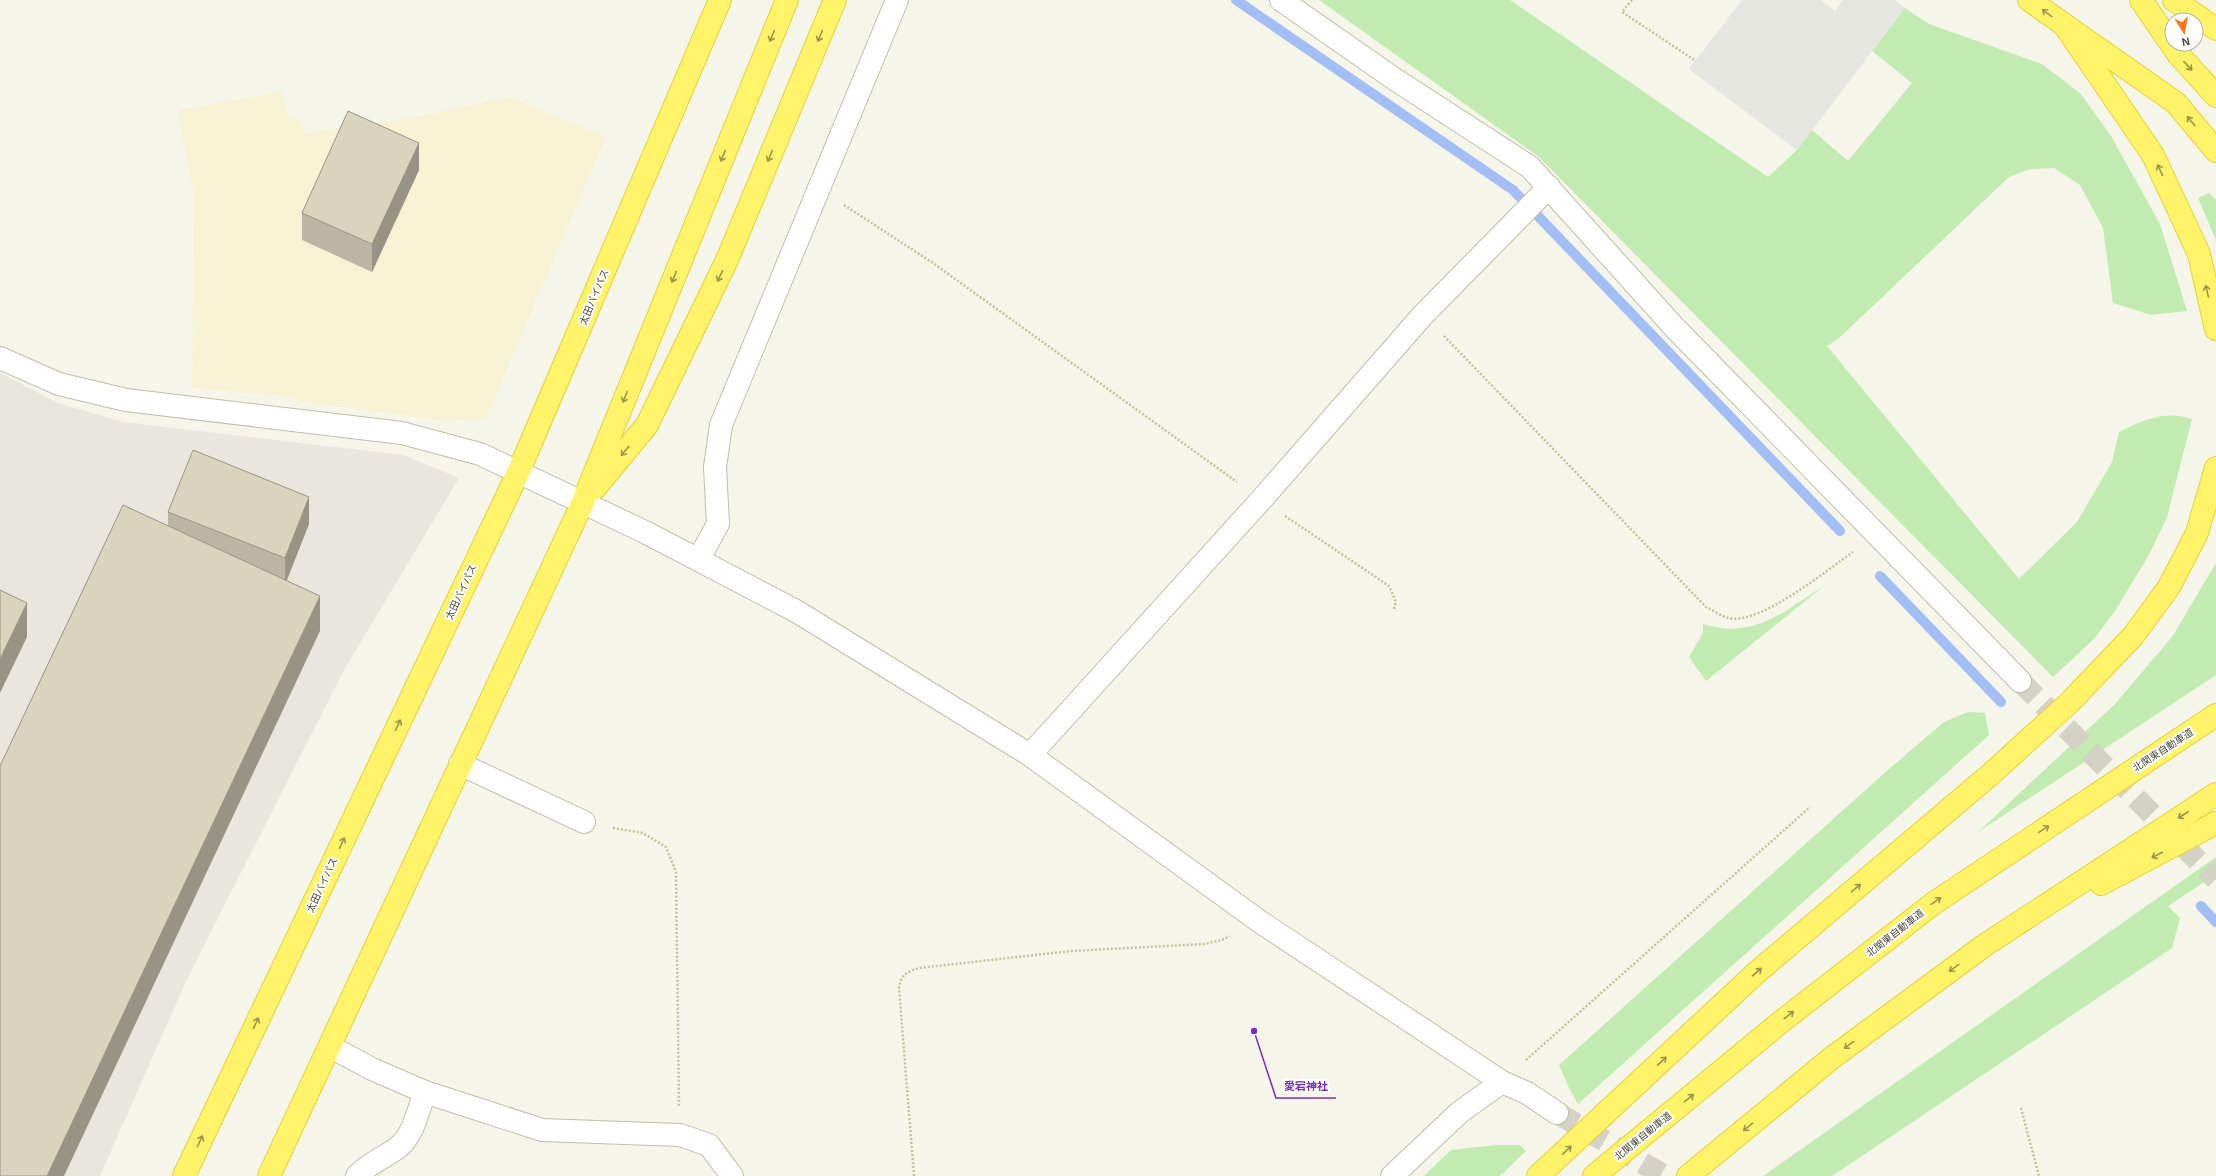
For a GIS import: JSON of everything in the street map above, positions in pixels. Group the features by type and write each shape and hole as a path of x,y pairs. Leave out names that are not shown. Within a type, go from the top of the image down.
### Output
{"highway":[{"name":"太田バイパス","path":"184,1176 518,472 720,0"},
{"path":"269,1176 331,1047 460,764 582,504 787,0"},
{"path":"582,504 647,425 727,260 835,0"},
{"path":"2029,0 2176,103 2216,151"},
{"path":"2141,0 2178,54 2216,96"},
{"path":"2174,0 2216,29"},
{"path":"2065,26 2153,155 2199,254 2216,329"},
{"path":"1538,1176 1756,973 1991,774 2070,702 2128,641 2169,587 2197,533 2216,468"},
{"name":"北関東自動車道","path":"1594,1176 1782,1021 1934,903 2216,715"},
{"path":"1688,1176 1833,1057 1985,945 2216,794"},
{"path":"1985,945 2216,823"}],"street":[{"path":"698,560 718,524 715,467 721,425 897,0"},
{"path":"1281,0 1396,80 1530,167 1674,327 2020,681"},
{"path":"1030,755 1261,500 1423,315 1548,187"},
{"path":"0,358 60,384 126,400 402,433 480,454 582,504 644,532 796,611 1030,755 1258,921 1502,1082 1527,1093 1557,1113"},
{"path":"460,764 584,822"},
{"path":"331,1047 372,1069 425,1092 542,1130 680,1135 709,1146 732,1176"},
{"path":"1392,1176 1460,1112 1502,1082"},
{"path":"357,1176 378,1158 396,1149 407,1139 425,1092"}],"path":[{"path":"1632,0 1622,12 1696,61"},
{"path":"818,189 933,263 1261,500 1389,586 1396,602 1394,609"},
{"path":"1423,315 1706,607 1728,618 1753,616 1780,603 1878,535"},
{"path":"1502,1082 1810,807"},
{"path":"584,822 643,833 666,846 676,872 680,1135"},
{"path":"914,1176 899,988 900,979 907,972 919,968 1070,951 1204,944 1222,940 1258,921"},
{"path":"2021,1108 2039,1176"}],"shaded area":[{"path":"1742,0 1821,0 1835,11 1843,0 1894,0 1905,8 1797,150 1689,69"},
{"path":"282,92 290,119 299,118 304,133 400,120 509,97 606,137 486,418 446,421 306,402 282,396 192,388 194,194 177,110"},
{"path":"0,373 58,403 123,422 403,455 459,478 344,670 188,977 100,1176 0,1176"}],"green space":[{"path":"1319,0 1510,0 1768,177 1797,150 1812,130 1848,161 1912,83 1872,51 1905,8 1929,24 2042,64 2081,94 2111,136 2160,224 2187,311 2151,315 2113,303 2103,228 2080,185 2054,168 2030,169 2009,177 1838,339 1827,346 2019,579 2077,522 2112,462 2119,432 2146,420 2163,416 2182,416 2192,419 2167,517 2150,553 2115,611 2094,639 2053,677 1539,157"},
{"path":"2209,193 2216,200 2216,240 2198,198"},
{"path":"2216,563 2216,675 1978,832 2114,705 2172,637"},
{"path":"1825,585 1706,681 1689,657 1703,633 1703,624 1721,628 1753,626 1768,621 1796,605"},
{"path":"1968,712 1985,713 1989,735 1578,1104 1559,1065 1889,769 1944,722"},
{"path":"2216,857 2216,874 2168,906 2180,918 2172,948 1832,1176 1763,1176"},
{"path":"1497,1145 1520,1145 1526,1151 1500,1176 1424,1176 1451,1150"}],"building":[{"path":"348,111 419,143 372,244 302,213"},
{"path":"193,450 309,497 285,558 168,512"},
{"path":"123,505 320,596 47,1176 0,1176 0,766"},
{"path":"0,590 27,603 0,659"}],"waterway":[{"path":"1236,0 1513,190 1840,531"},
{"path":"1880,576 2001,702"},
{"path":"2201,906 2216,922"}],"tunnel":[{"path":"2020,681 2216,879"},
{"path":"1557,1113 1665,1176"}],"place":[{"name":"愛宕神社","path":"1254,1031"}]}
